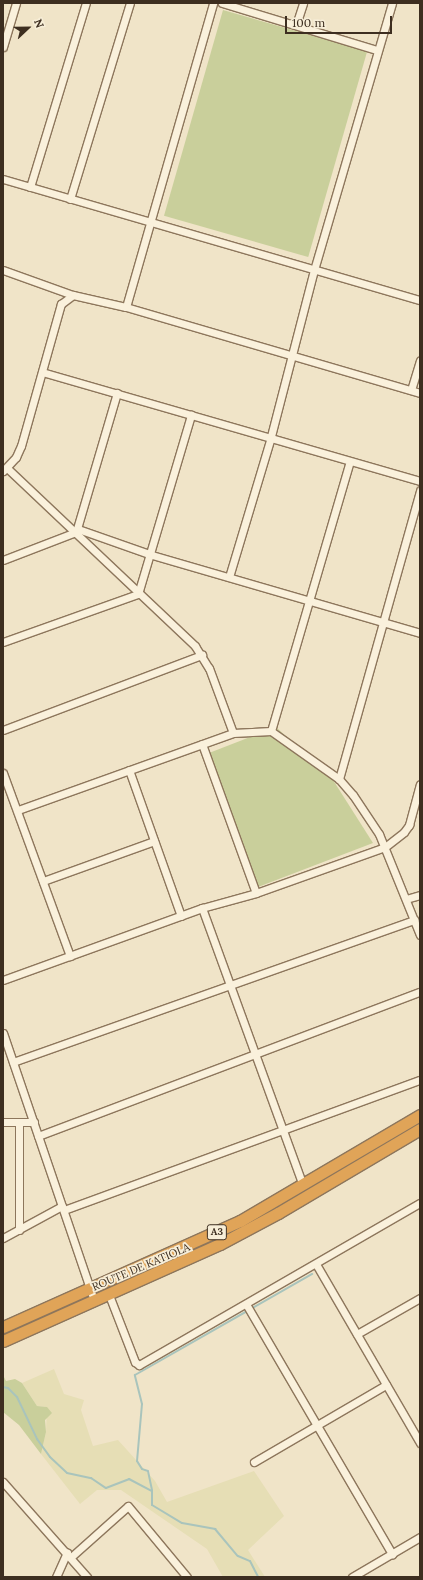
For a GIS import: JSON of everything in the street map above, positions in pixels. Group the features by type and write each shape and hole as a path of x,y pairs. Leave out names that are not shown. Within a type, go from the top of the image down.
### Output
{"highway":[{"name":"ROUTE DE KATIOLA","path":"3,1327 194,1244 240,1222 420,1115"},
{"name":"ROUTE DE KATIOLA","path":"3,1341 109,1295 245,1232 420,1129"}],"street":[{"path":"3,47 5,35 16,3"},
{"path":"30,187 86,3"},
{"path":"70,199 130,3"},
{"path":"126,306 213,3"},
{"path":"222,3 377,50"},
{"path":"296,25 303,3"},
{"path":"229,577 270,440 290,355 314,270 377,50 392,3"},
{"path":"3,179 420,300"},
{"path":"3,270 73,295 126,306 420,393"},
{"path":"73,295 61,304 21,446 5,469 77,530 138,594 202,655 209,668 234,733"},
{"path":"411,390 420,360"},
{"path":"42,372 192,415 270,440 420,481"},
{"path":"77,530 117,393"},
{"path":"138,594 152,555 192,415"},
{"path":"271,731 350,461"},
{"path":"339,779 420,490"},
{"path":"3,560 77,530 152,555 420,633"},
{"path":"3,642 138,594"},
{"path":"3,730 202,655"},
{"path":"18,810 234,733 271,731 339,779 357,802 385,846 420,936"},
{"path":"202,744 256,893"},
{"path":"129,770 181,916"},
{"path":"3,773 18,810 70,956"},
{"path":"3,980 202,908 256,893 385,846 404,832 409,825 420,784"},
{"path":"43,881 154,841"},
{"path":"406,899 420,894"},
{"path":"202,908 282,1131 303,1185"},
{"path":"13,1062 415,920"},
{"path":"38,1136 255,1056 420,992"},
{"path":"3,1033 94,1301"},
{"path":"3,1238 63,1208 282,1131 420,1080"},
{"path":"3,1122 34,1122"},
{"path":"18,1230 19,1123"},
{"path":"109,1295 135,1362 139,1365 420,1203"},
{"path":"316,1264 386,1385 418,1435 420,1443"},
{"path":"357,1334 420,1298"},
{"path":"246,1304 392,1554"},
{"path":"254,1462 386,1385"},
{"path":"3,1482 87,1577"},
{"path":"56,1577 69,1555 128,1506 187,1577"},
{"path":"352,1577 420,1537"}],"shaded area":[{"path":"54,1369 64,1394 84,1400 81,1410 93,1446 118,1440 155,1481 167,1502 254,1471 284,1516 248,1550 265,1577 223,1577 207,1549 121,1490 97,1490 80,1504 41,1454 46,1432 47,1407 37,1406 22,1383"}],"green space":[{"path":"223,10 367,51 308,257 164,216"},
{"path":"276,727 333,780 373,843 258,887 209,753"},
{"path":"3,1375 6,1381 15,1379 22,1383 37,1406 47,1407 52,1413 45,1420 46,1432 41,1454 19,1425 3,1412"}],"waterway":[{"path":"152,1490 148,1471 142,1469 137,1461 142,1404 135,1375 312,1274"},
{"path":"3,1387 8,1388 17,1397 37,1439 50,1457 67,1473 91,1478 106,1488 129,1479 152,1491 152,1505 182,1523 215,1529 238,1556 250,1561 258,1577"}]}
